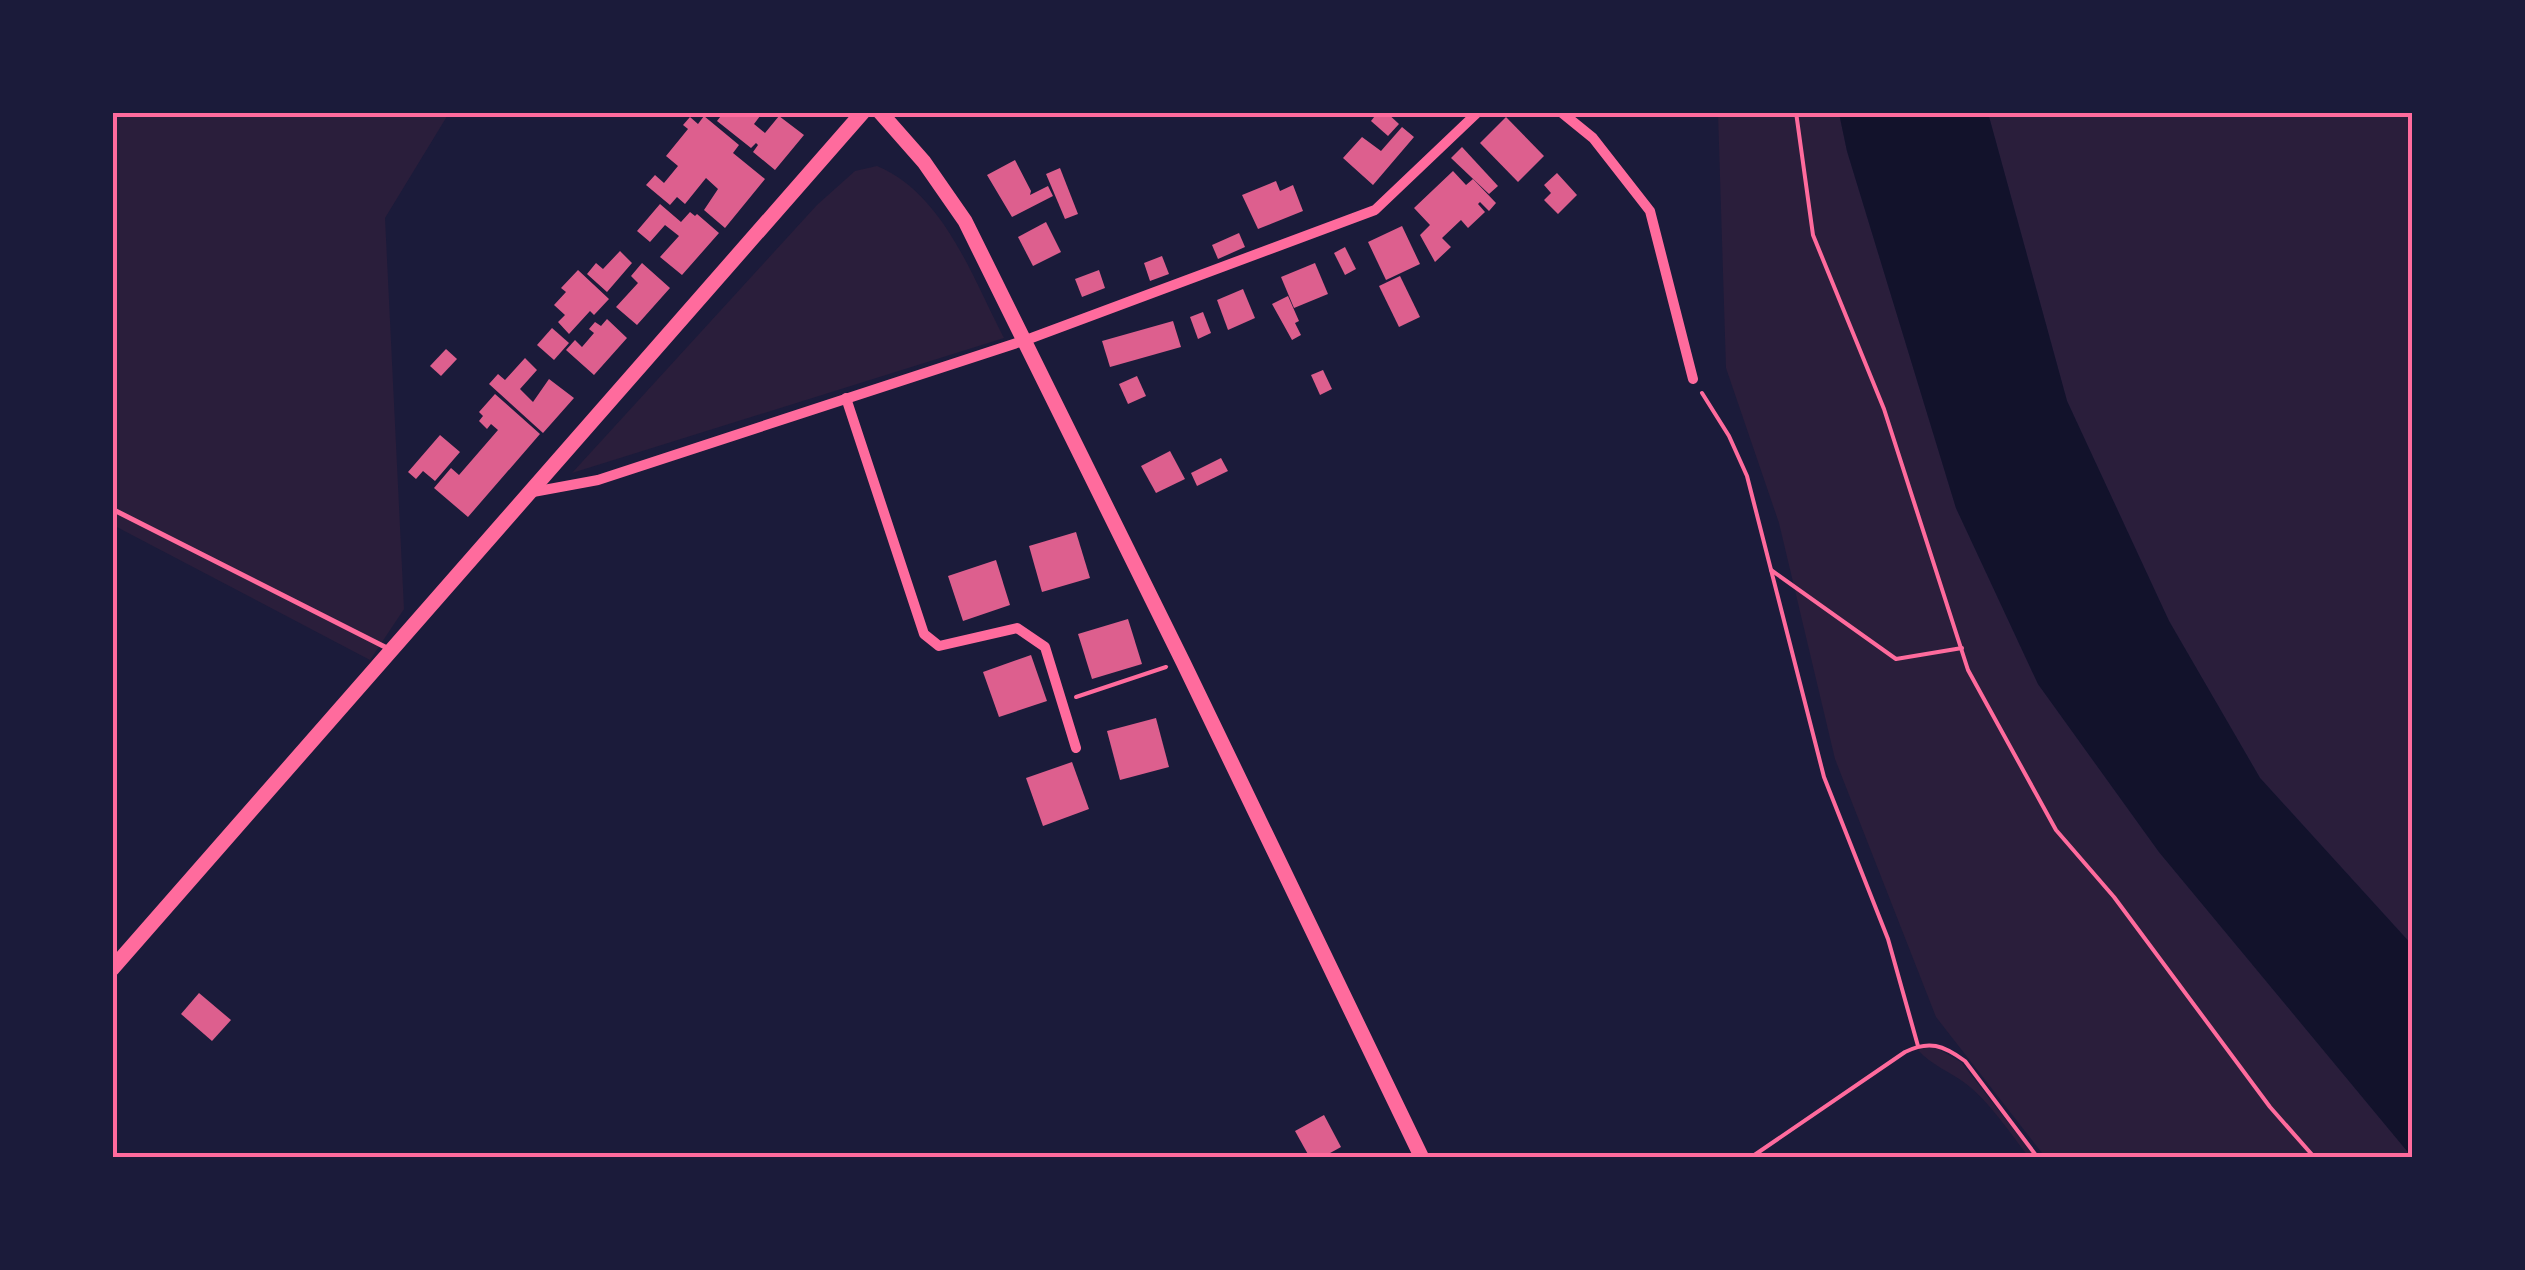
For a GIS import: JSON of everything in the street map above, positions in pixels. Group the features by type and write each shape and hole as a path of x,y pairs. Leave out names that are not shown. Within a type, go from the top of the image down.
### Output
{"main road":[{"path":"112,969 863,112"},
{"path":"880,112 924,162 965,221 1184,662 1422,1158"}],"street":[{"path":"532,492 598,480 1026,340 1375,210 1478,112"},
{"path":"1561,112 1594,138 1650,211 1693,379"},
{"path":"846,398 924,634 938,646 1017,628 1044,647 1076,748"}],"lane":[{"path":"112,509 390,650"}],"path":[{"path":"1796,112 1813,235 1884,409 1968,670 2056,830 2114,897 2270,1107 2315,1158"},
{"path":"1693,379 1729,436 1747,476 1824,777 1888,939 1918,1046"},
{"path":"1771,570 1896,658 1962,648"},
{"path":"1062,702 1184,662"},
{"path":"1750,1158 1918,1046 1932,1043 1949,1049 1964,1061 2038,1158"}],"shaded area":[{"path":"112,113 449,113 385,218 404,609 370,660 113,525"},
{"path":"1718,113 1839,113 1847,151 1956,508 2038,684 2159,852 2412,1157 2045,1157 1936,1017 1835,759 1779,523 1726,368"},
{"path":"1839,113 1988,113 2067,401 2169,621 2260,778 2412,945 2412,1157 2159,852 2038,684 1956,508 1847,151"},
{"path":"1988,113 2412,113 2412,945 2260,778 2169,621 2067,401"},
{"path":"877,166 921,196 938,217 954,240 1004,338 572,473 817,205 855,171"},
{"path":"1933,1046 1961,1062 2035,1157 2029,1157 1974,1091 1918,1050"}],"building":[{"path":"724,112 763,112 754,124 765,133 779,116 804,135 775,170 753,152 756,143 751,148 717,121"},
{"path":"1378,112 1386,112 1399,124 1388,136 1371,121"},
{"path":"704,116 739,145 733,153 765,179 725,228 704,210 718,189 706,178 685,204 677,197 670,205 646,185 655,175 664,183 678,166 666,156 688,129 683,125 690,117 698,124"},
{"path":"1506,117 1544,156 1518,182 1480,143"},
{"path":"1402,127 1414,137 1373,185 1343,158 1362,137 1381,151"},
{"path":"1462,147 1498,186 1489,194 1451,158"},
{"path":"1015,160 1030,195 1048,186 1053,196 1012,217 987,175"},
{"path":"1060,168 1078,214 1065,219 1046,174"},
{"path":"1453,171 1466,185 1473,179 1496,203 1489,211 1480,202 1485,212 1468,228 1461,220 1442,238 1451,247 1435,262 1420,235 1430,225 1414,208"},
{"path":"1557,173 1577,195 1558,214 1544,200 1551,193 1544,185"},
{"path":"1276,181 1280,191 1293,185 1303,211 1258,229 1242,195"},
{"path":"660,204 681,222 690,212 697,214 719,233 682,275 660,257 679,236 665,225 650,242 637,231"},
{"path":"1046,222 1061,252 1033,266 1018,237"},
{"path":"1402,226 1420,264 1386,280 1368,242"},
{"path":"1239,233 1245,247 1218,259 1212,245"},
{"path":"1345,247 1356,269 1345,275 1334,253"},
{"path":"620,251 632,263 607,292 587,274 596,263 603,269"},
{"path":"1162,256 1169,274 1150,281 1144,263"},
{"path":"642,263 670,288 637,325 616,307 638,283 631,276"},
{"path":"1315,263 1328,294 1294,308 1281,277"},
{"path":"578,270 609,299 594,315 590,311 569,334 558,322 565,315 554,305 566,292 561,288"},
{"path":"1099,270 1105,288 1082,297 1075,279"},
{"path":"1400,276 1420,317 1399,327 1379,286"},
{"path":"1243,289 1255,318 1228,330 1217,300"},
{"path":"1288,296 1301,335 1292,340 1272,304"},
{"path":"1203,312 1211,333 1198,339 1190,317"},
{"path":"607,319 627,338 594,375 566,350 575,340 582,347 594,333 589,329 595,322 601,326"},
{"path":"1173,321 1181,347 1110,367 1102,341"},
{"path":"552,328 569,343 554,360 537,345"},
{"path":"446,349 457,359 441,376 430,366"},
{"path":"525,358 537,370 520,389 533,402 549,379 574,398 543,433 489,384 498,374 505,380"},
{"path":"1323,370 1332,389 1320,395 1311,375"},
{"path":"1137,376 1146,396 1128,404 1119,384"},
{"path":"495,394 540,434 468,517 434,488 451,468 459,475 498,430 491,424 487,429 479,421 483,416 479,412"},
{"path":"440,435 460,452 435,481 423,471 416,479 408,472"},
{"path":"1170,451 1185,479 1156,493 1141,466"},
{"path":"1221,458 1228,471 1197,486 1191,473"},
{"path":"1076,532 1090,578 1042,592 1029,546"},
{"path":"996,560 1010,605 963,621 948,576"},
{"path":"1128,619 1142,664 1092,679 1078,634"},
{"path":"1031,655 1047,701 999,717 983,672"},
{"path":"1156,718 1169,767 1120,780 1107,731"},
{"path":"1072,762 1089,809 1043,826 1026,778"},
{"path":"199,993 231,1020 212,1041 181,1014"},
{"path":"1324,1115 1341,1147 1321,1158 1310,1158 1295,1131"}]}
